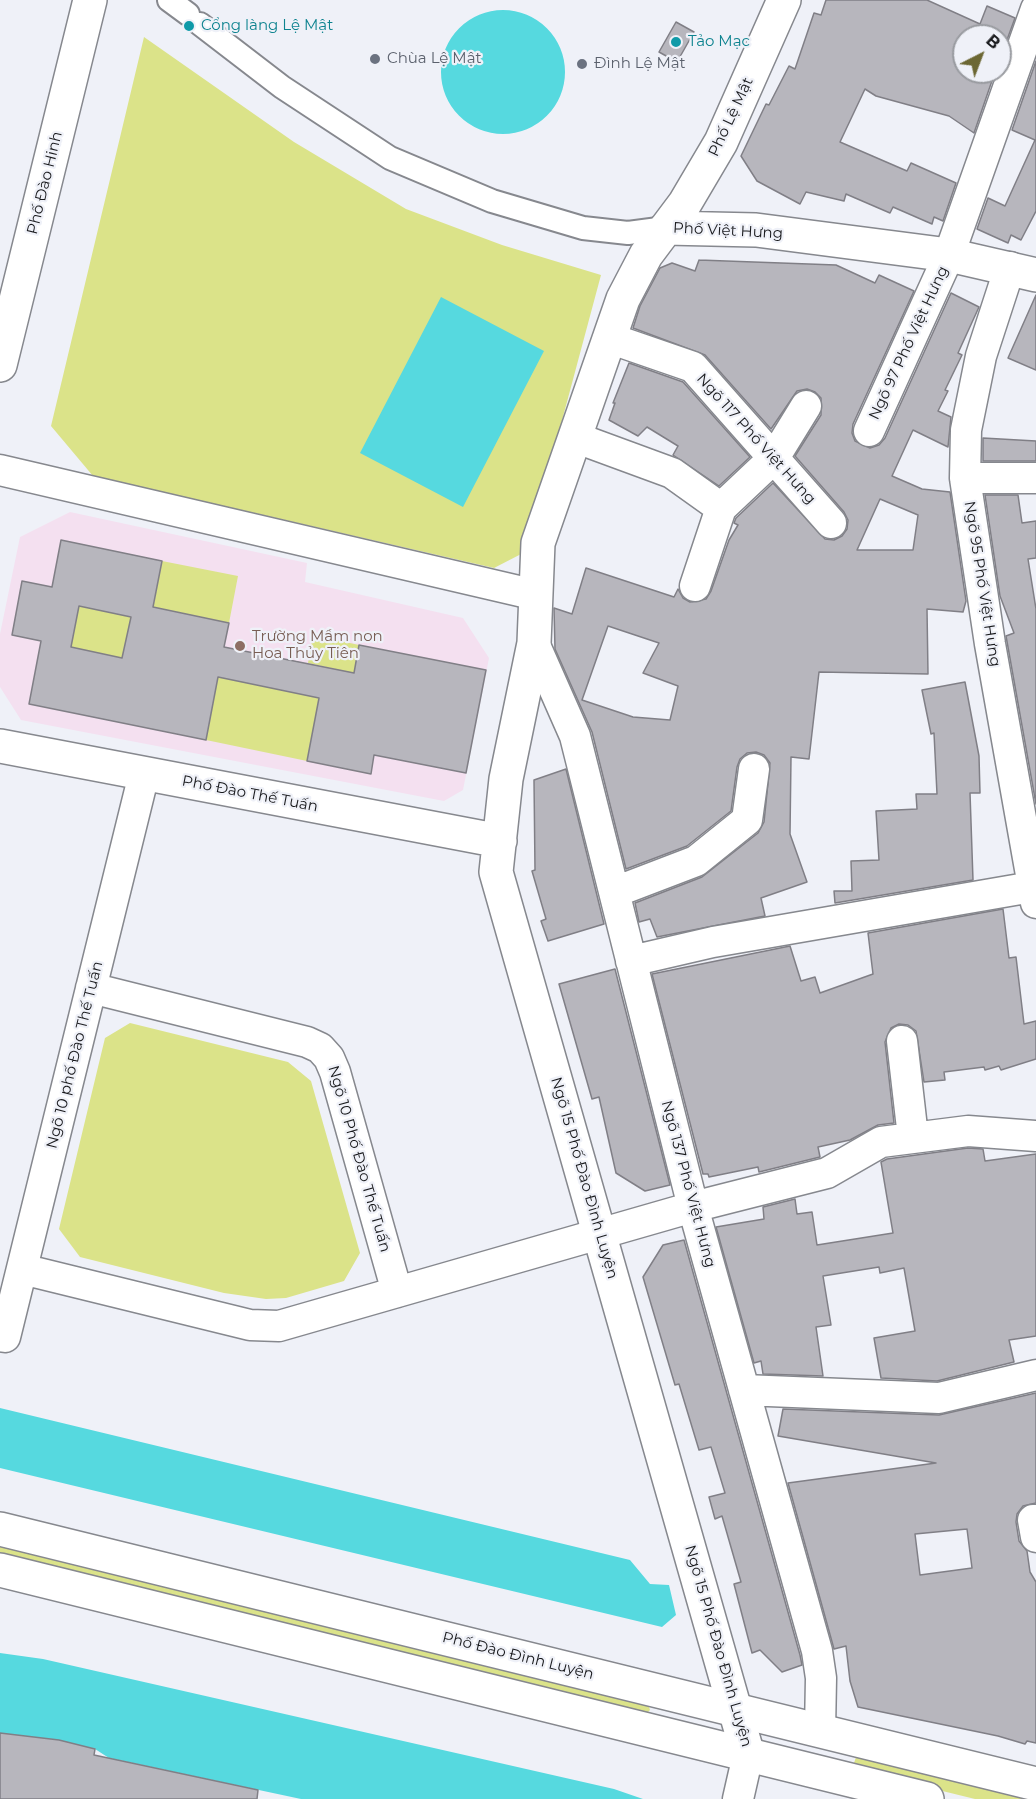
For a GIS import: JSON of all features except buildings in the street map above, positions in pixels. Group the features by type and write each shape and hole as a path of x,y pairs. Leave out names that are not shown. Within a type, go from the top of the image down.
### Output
{"street":[{"name":"Phố Đào Hinh","path":"1,353 90,0"},
{"path":"169,0 282,87 390,158 492,201 583,228 628,232 666,228"},
{"name":"Phố Lệ Mật","path":"666,228 703,175 721,142 784,0"},
{"name":"Ngõ 97 Phố Việt Hưng","path":"869,431 950,255 1036,9"},
{"name":"Phố Việt Hưng","path":"536,595 538,543 609,338 634,275 666,228 756,230 950,255 1023,271"},
{"name":"Ngõ 95 Phố Việt Hưng","path":"1023,271 979,366 966,430 965,478 990,644 1031,841 1034,895"},
{"name":"Ngõ 117 Phố Việt Hưng","path":"609,338 693,368 831,523"},
{"path":"694,586 721,508 774,458 806,406"},
{"path":"574,437 672,473 721,508"},
{"path":"0,470 536,595"},
{"path":"965,478 1036,478"},
{"name":"Ngõ 15 Phố Đào Đình Luyện","path":"536,595 534,643 506,779 496,872 748,1755"},
{"name":"Ngõ 137 Phố Việt Hưng","path":"534,643 576,736 693,1207 817,1651 821,1678 820,1731"},
{"path":"518,720 564,710"},
{"name":"Phố Đào Thế Tuấn","path":"0,746 501,841"},
{"path":"615,892 696,861 747,820 754,769"},
{"name":"Ngõ 10 phố Đào Thế Tuấn","path":"5,1337 144,774"},
{"path":"631,961 724,940 1034,895"},
{"name":"Ngõ 10 Phố Đào Thế Tuấn","path":"91,988 307,1042 320,1048 335,1072 397,1292"},
{"path":"902,1041 913,1137"},
{"path":"22,1269 266,1327 294,1323 600,1233 827,1173 881,1142 968,1131 1036,1136"},
{"path":"744,1390 939,1398 1036,1375"},
{"path":"1036,1520 1033,1520 1036,1537"},
{"name":"Phố Đào Đình Luyện","path":"0,1529 1036,1784"},
{"path":"0,1570 927,1799"},
{"path":"738,1799 748,1755"}],"shaded area":[{"name":"Trường Mầm non Hoa Thủy Tiên","path":"70,512 307,563 305,582 463,618 489,658 463,790 444,801 21,720 0,687 0,634 20,537"}],"green space":[{"path":"144,37 294,142 406,209 502,245 601,275 527,551 494,568 93,476 51,426"},
{"path":"162,561 238,576 229,623 172,611 152,614"},
{"path":"79,606 131,617 122,658 71,647"},
{"path":"313,635 359,645 354,673 308,663"},
{"path":"218,677 319,698 307,761 206,740"},
{"path":"130,1023 288,1062 311,1081 360,1253 344,1281 286,1298 266,1299 224,1293 80,1257 59,1229 105,1038"},
{"path":"0,1541 648,1704 650,1710 645,1715 0,1558"},
{"path":"856,1757 1036,1799 975,1799 861,1771 854,1763"}],"water":[{"path":"503,10 527,14 547,28 561,48 565,72 561,96 547,116 527,130 503,134 479,130 459,116 445,96 441,72 445,48 459,28 479,14"},
{"path":"441,297 544,351 463,507 360,453"},
{"path":"0,1408 630,1560 650,1584 669,1585 676,1615 662,1627 0,1468"},
{"path":"0,1653 43,1659 614,1789 643,1799 301,1799 109,1758 95,1749 56,1740 0,1733"}],"place":[{"name":"Cổng làng Lệ Mật","path":"189,26"},
{"name":"Tảo Mạc","path":"676,42"},
{"name":"Chùa Lệ Mật","path":"375,59"},
{"name":"Đình Lệ Mật","path":"582,64"},
{"name":"Trường Mầm non Hoa Thủy Tiên","path":"240,646"}]}
